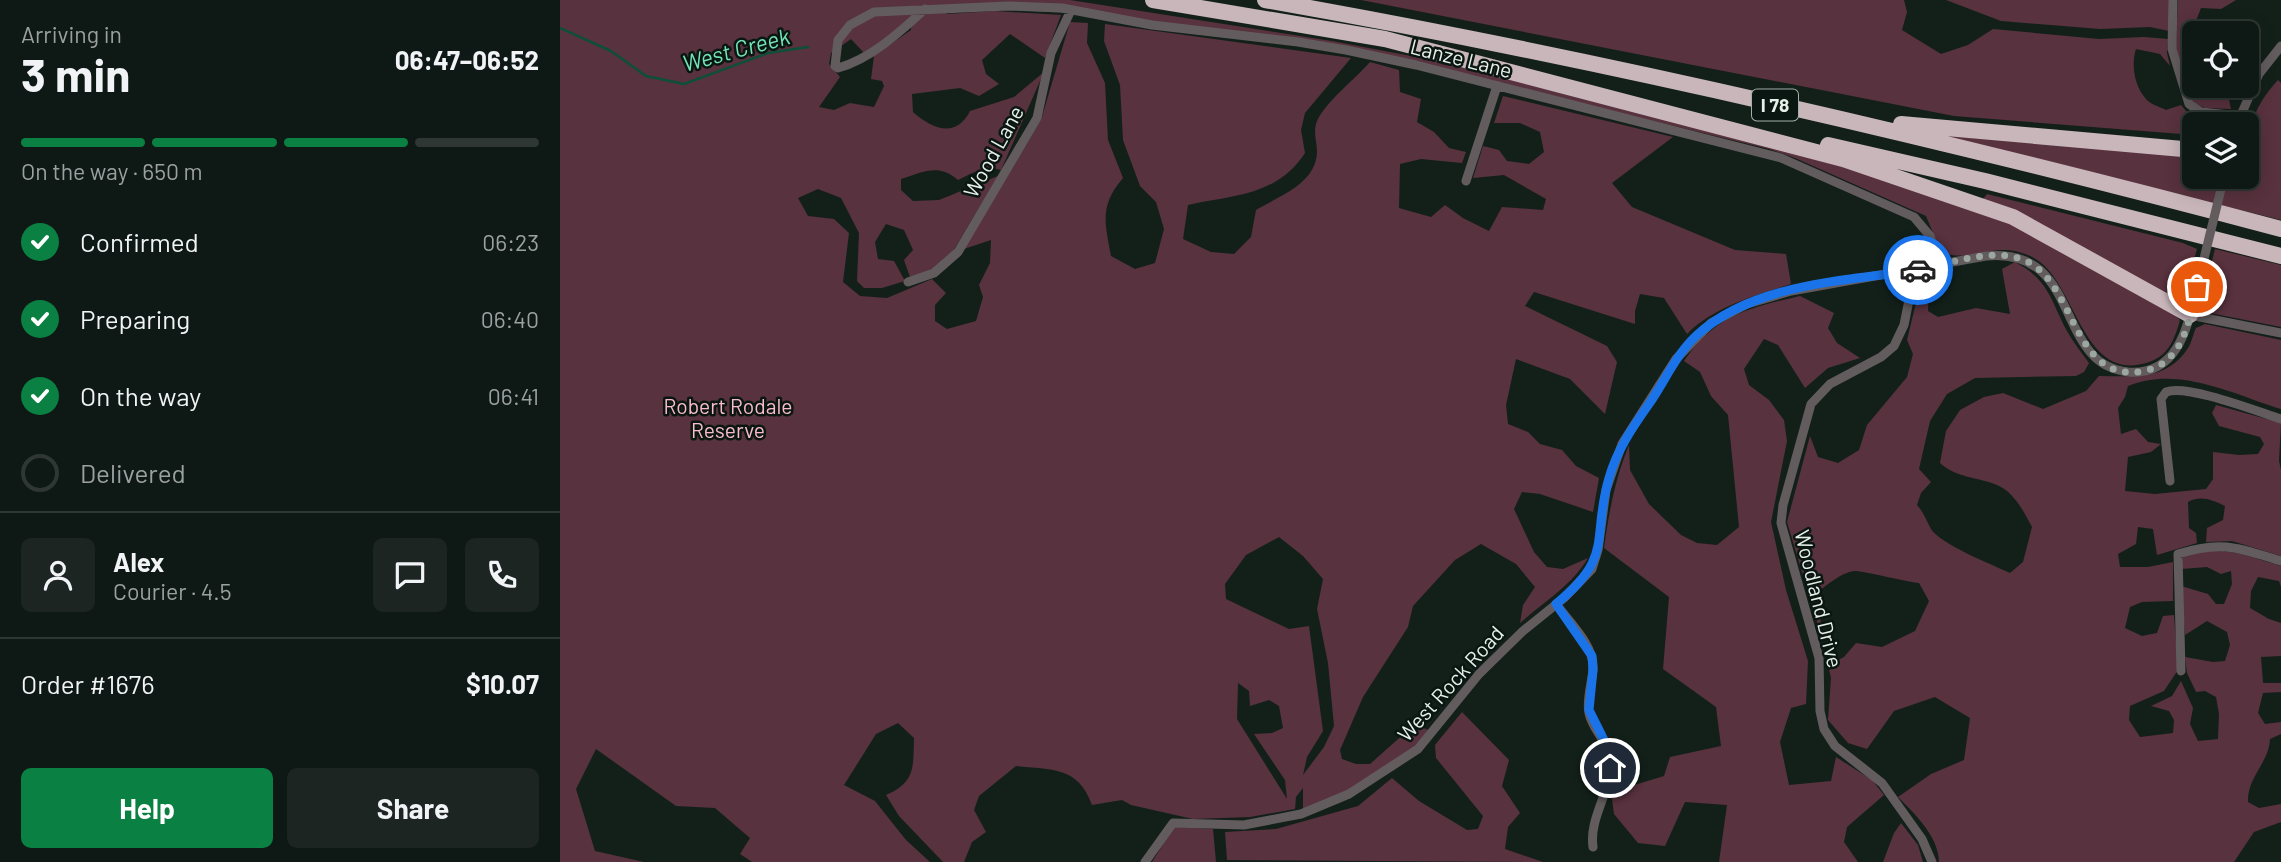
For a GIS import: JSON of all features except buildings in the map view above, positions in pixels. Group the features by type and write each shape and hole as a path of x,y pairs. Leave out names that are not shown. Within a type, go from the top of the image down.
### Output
{"highway":[{"name":"I 78","path":"1153,0 1385,39 1526,75 1985,181 2281,256"},
{"name":"I 78","path":"1265,0 1420,27 1562,56 2024,161 2281,229"},
{"path":"1562,56 1820,111 1901,124 2182,148"},
{"path":"1526,75 1843,159 1978,203 2036,228 2190,315"}],"street":[{"path":"2173,0 2172,49 2189,104 2201,112"},
{"name":"Lanze Lane","path":"925,9 856,61 838,68 835,66 838,40 850,25 873,12 925,9 1008,6 1049,6 1152,26 1346,50 1756,151 1805,167 1914,217 1930,236 1940,266"},
{"name":"Wood Lane","path":"908,282 934,273 958,252 1037,118 1051,53 1070,10"},
{"path":"2242,112 2259,74 2281,46"},
{"path":"1466,181 1497,86"},
{"name":"West Rock Road","path":"1145,862 1173,823 1225,825 1282,819 1337,801 1374,780 1424,744 1479,674 1516,637 1586,576 1596,560 1606,490 1622,444 1676,359 1696,335 1735,309 1776,295 1821,285 1997,255 2016,257 2035,266 2051,283 2090,351 2104,365 2121,371 2149,370 2165,362 2180,346 2221,189"},
{"name":"Woodland Drive","path":"1915,270 1904,325 1894,345 1881,357 1830,384 1811,404 1783,505 1781,523 1819,658 1820,710 1824,729 1835,746 1882,783 1922,839 1932,862"},
{"path":"2190,315 2281,333"},
{"path":"2170,481 2161,399 2165,392 2175,389 2197,392 2281,419"},
{"path":"2181,671 2178,554 2202,546 2228,545 2281,561"},
{"path":"1556,604 1592,656 1589,710 1604,737 1610,756 1609,777 1592,835 1593,847"}],"green space":[{"name":"Robert Rodale Reserve","path":"560,0 1070,0 1332,41 1432,60 1802,153 1996,215 2171,310 2180,320 2169,347 2160,357 2146,363 2124,365 2107,358 2093,344 2048,270 2034,258 2008,250 1963,255 1941,252 1926,216 1769,149 1377,54 1068,13 995,9 951,10 946,14 995,11 1061,15 1045,58 1010,34 982,60 986,74 999,84 979,96 960,88 912,94 913,112 936,127 951,128 964,120 970,111 1014,97 1044,72 1001,170 984,169 958,180 937,170 901,179 901,190 913,201 939,200 998,176 950,256 935,269 910,277 904,260 913,250 904,230 886,224 875,242 878,259 894,261 905,281 882,288 864,288 857,281 859,233 841,198 818,189 798,198 808,216 834,219 849,233 843,282 860,296 887,298 932,279 946,293 935,305 935,321 947,329 976,321 983,297 979,285 990,263 991,240 964,249 1041,120 1070,22 1088,23 1087,43 1105,83 1108,140 1123,178 1107,206 1106,224 1111,256 1135,269 1155,263 1164,229 1156,202 1140,186 1123,140 1120,85 1104,41 1105,24 1351,58 1305,113 1301,130 1305,153 1294,167 1268,186 1188,205 1183,239 1211,252 1234,254 1251,237 1256,210 1295,188 1310,173 1317,152 1315,132 1318,119 1335,97 1370,62 1399,70 1400,92 1421,99 1417,122 1434,132 1449,148 1466,152 1462,163 1421,159 1400,164 1399,208 1431,217 1445,205 1489,231 1502,207 1543,210 1546,199 1504,175 1473,178 1483,146 1499,150 1507,161 1529,164 1544,152 1540,132 1520,123 1494,123 1503,96 1673,137 1612,183 1632,207 1735,250 1786,254 1791,284 1723,309 1687,334 1664,298 1640,294 1635,311 1635,324 1534,292 1525,306 1607,346 1617,362 1605,414 1570,379 1516,359 1506,405 1508,424 1528,432 1540,444 1562,450 1576,466 1599,478 1593,512 1540,494 1522,492 1514,509 1534,552 1547,567 1563,569 1588,558 1566,585 1520,623 1523,605 1535,587 1516,564 1481,544 1455,560 1413,606 1408,627 1363,697 1340,750 1342,759 1356,764 1370,764 1406,732 1419,726 1430,731 1404,757 1372,778 1338,795 1303,809 1303,788 1296,797 1295,809 1250,817 1193,819 1131,805 1122,800 1092,805 1079,783 1062,772 1016,766 979,796 974,810 986,832 972,842 964,862 943,862 899,816 886,795 903,785 913,765 914,738 898,723 876,734 844,785 875,801 906,840 930,862 752,862 740,854 750,838 715,808 676,806 596,749 576,789 595,851 644,862 560,862","holes":["911,21 911,30 874,56 871,79 882,81 884,86 874,107 850,103 834,110 819,107 840,77 829,64 831,53 851,39 864,53","1279,537 1303,556 1323,579 1317,609 1328,663 1334,726 1324,747 1303,775 1307,757 1323,731 1309,626 1289,629 1226,599 1225,584 1246,555","1238,683 1249,691 1250,706 1269,700 1279,706 1283,728 1272,733 1254,734 1285,780 1287,799 1237,719"]},
{"path":"1361,0 1904,0 1907,12 1902,30 1941,54 1968,45 1993,29 2099,39 2168,39 2170,66 2160,54 2136,49 2135,75 2142,94 2150,102 2166,110 2181,105 2187,112 2182,112 2182,134 1954,116"},
{"path":"1946,0 2169,0 2169,31 2150,27 2100,29 2001,21"},
{"path":"2178,0 2236,0 2221,9 2201,8 2196,21 2182,21 2182,68 2176,48"},
{"path":"2278,80 2281,83 2281,220 1923,132 2182,153 2182,189 2259,189 2259,112 2256,112"},
{"path":"2191,98 2229,98 2231,109 2205,108 2192,102"},
{"path":"1987,194 2183,243 2197,249 2186,289 2169,296 1983,199"},
{"path":"2215,249 2281,265 2281,327 2205,312 2201,306"},
{"path":"2015,262 2042,283 2069,335 2089,363 2084,372 2076,376 1975,378 1947,394 1930,421 1919,469 1931,482 1921,493 1917,505 1936,535 1968,554 2010,573 2023,562 2032,527 2022,509 2003,488 1960,474 1940,463 1946,431 1960,410 1984,397 2003,393 2043,409 2086,391 2099,376 2137,376 2160,371 2180,359 2196,328 2205,324 2281,340 2281,409 2205,384 2166,379 2147,380 2128,386 2118,408 2121,434 2136,429 2148,442 2161,444 2151,452 2128,457 2125,491 2155,494 2206,489 2213,479 2213,452 2258,454 2264,444 2260,437 2219,426 2212,413 2216,405 2281,423 2281,556 2232,541 2206,542 2207,528 2223,520 2225,506 2202,499 2188,502 2189,528 2196,533 2197,543 2157,555 2153,529 2138,527 2136,544 2118,554 2120,567 2148,567 2173,562 2173,601 2142,602 2130,607 2125,628 2142,636 2157,633 2163,616 2174,615 2178,670 2164,691 2130,706 2129,720 2140,737 2173,733 2174,720 2169,711 2151,706 2172,696 2181,681 2193,708 2190,724 2198,741 2218,739 2219,714 2216,697 2205,691 2196,692 2187,673 2185,657 2213,662 2225,661 2230,645 2227,632 2207,621 2185,635 2181,586 2208,594 2216,604 2224,604 2232,584 2231,571 2221,574 2207,567 2181,569 2183,557 2210,551 2233,552 2281,566 2281,587 2279,581 2258,577 2251,591 2250,608 2281,623 2281,656 2261,657 2263,683 2281,683 2281,692 2263,693 2258,713 2265,724 2281,722 2281,734 2270,739 2269,748 2251,785 2248,802 2259,808 2281,804 2281,822 2254,832 2234,862 1939,862 1931,835 1898,797 1931,774 1964,760 1970,718 1935,697 1894,711 1867,749 1848,743 1828,720 1831,678 1828,665 1844,657 1856,643 1882,647 1915,631 1929,601 1919,583 1858,571 1849,572 1820,590 1821,635 1787,522 1810,436 1818,457 1838,463 1859,450 1867,425 1907,377 1913,354 1907,340 1921,282 1929,282 1928,311 1938,317 1976,308 2010,314 2002,269"},
{"path":"1800,296 1834,313 1828,328 1837,343 1860,358 1828,368 1805,388 1778,345 1764,339 1744,369 1749,385 1769,400 1784,420 1787,441 1771,522 1786,590 1808,661 1806,704 1791,708 1780,742 1789,785 1831,781 1836,757 1872,780 1884,795 1847,827 1844,842 1858,862 1719,862 1727,805 1685,802 1665,846 1638,843 1614,814 1611,792 1664,776 1670,757 1721,746 1716,707 1663,669 1669,597 1604,548 1613,496 1629,445 1630,470 1649,504 1681,535 1697,543 1717,545 1739,527 1728,415 1711,396 1700,372 1684,361 1696,345 1721,323 1749,310"},
{"path":"1462,712 1509,760 1502,786 1520,813 1508,827 1505,849 1543,862 1227,860 1225,832 1276,829 1358,806 1392,778 1419,801 1467,830 1478,829 1483,816 1436,758 1435,745"},
{"path":"1901,823 1918,845 1923,862 1883,862 1894,833"},
{"path":"1174,827 1213,829 1216,862 1152,862"}],"waterway":[{"name":"West Creek","path":"560,28 611,51 646,76 684,84 768,53 808,47"}],"way so far":[{"path":"1918,270 1997,255 2026,261 2043,273 2051,283 2086,345 2097,359 2104,365 2131,372 2157,367 2174,355 2184,337 2197,287"}],"route":[{"path":"1610,768 1610,756 1604,737 1589,710 1592,656 1556,604 1586,576 1596,560 1609,478 1628,434 1684,348 1696,335 1722,316 1747,304 1791,291 1918,270"}]}
